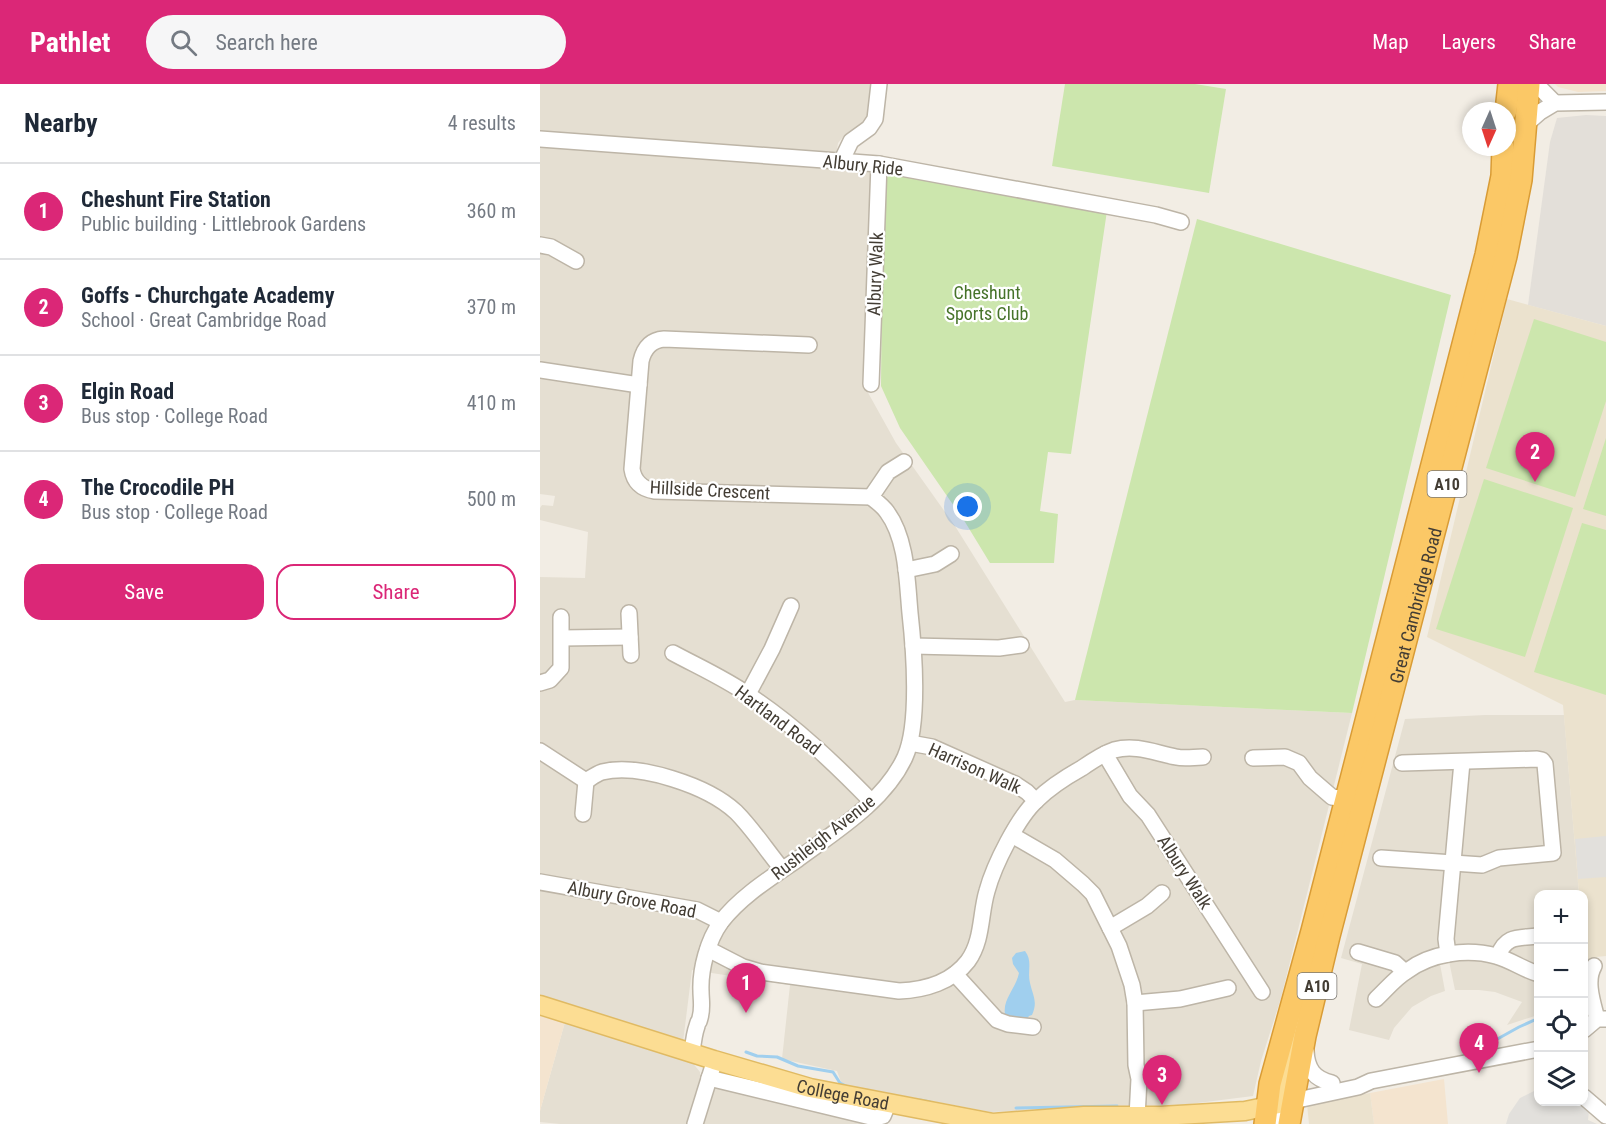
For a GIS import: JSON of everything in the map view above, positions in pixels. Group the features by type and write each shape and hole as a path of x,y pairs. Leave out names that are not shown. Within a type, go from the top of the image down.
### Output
{"highway":[{"path":"1507,102 1509,84"},
{"name":"Great Cambridge Road","path":"1278,1103 1305,1036 1506,256 1521,180 1529,84"},
{"name":"Great Cambridge Road","path":"1289,1124 1278,1103 1345,800 1486,255 1502,176 1503,156"}],"main road":[{"path":"1278,1103 1312,974 1329,936"},
{"name":"College Road","path":"540,1005 692,1053 712,1069 979,1121 1004,1123 1084,1116 1186,1120 1228,1112 1240,1105 1278,1103"}],"street":[{"path":"841,162 851,141 869,128 875,119 879,84"},
{"path":"1536,84 1555,103"},
{"path":"1524,126 1555,103 1606,102"},
{"name":"Albury Ride","path":"540,139 879,164 1156,215 1181,222"},
{"name":"Albury Walk","path":"871,384 879,164"},
{"path":"540,245 551,247 576,261"},
{"name":"Hillside Crescent","path":"809,345 659,340 650,344 642,356 632,469 635,479 646,489 871,496"},
{"path":"540,369 639,385"},
{"path":"871,496 888,472 904,462"},
{"name":"Rushleigh Avenue","path":"692,1053 700,1019 701,992 708,949 721,922 760,886 820,843 871,801 893,776 904,759 910,742 913,710 913,646 906,570 895,526 887,511 871,496"},
{"path":"906,570 935,564 951,554"},
{"path":"748,694 772,649 791,606"},
{"path":"629,613 631,655"},
{"path":"540,683 550,680 561,668 561,617"},
{"path":"562,638 630,637"},
{"path":"913,646 999,648 1021,645"},
{"name":"Hartland Road","path":"673,652 748,694 800,733 871,801"},
{"name":"Harrison Walk","path":"910,742 932,747 1015,784 1036,801"},
{"path":"708,949 743,967 760,972 886,990 918,990 940,982 955,974 968,961 976,946 987,891 997,865 1012,835 1036,801 1064,779 1105,754 1125,748 1176,757 1203,757"},
{"path":"540,751 586,781"},
{"name":"Albury Walk","path":"1105,754 1130,796 1148,815 1262,992"},
{"path":"1252,758 1285,757 1299,763 1310,778 1332,797 1345,800"},
{"path":"1381,858 1482,865 1499,858 1553,854 1545,764 1542,760 1402,762"},
{"path":"1448,954 1446,939 1462,762"},
{"path":"586,781 602,772 631,771 651,774 705,792 737,814 782,870"},
{"path":"583,814 586,781"},
{"path":"1012,835 1055,860 1083,884 1092,894 1110,928 1128,972 1135,1003 1137,1117"},
{"name":"Albury Grove Road","path":"540,882 697,910 721,922"},
{"path":"1110,928 1147,906 1162,894"},
{"path":"1498,957 1507,941 1534,937"},
{"path":"1358,952 1395,963 1405,972"},
{"path":"1376,999 1405,972 1429,959 1448,954 1470,953 1498,957 1534,972"},
{"path":"1588,1028 1602,1019 1593,1003 1589,972"},
{"path":"955,974 997,1020 1008,1024 1033,1027"},
{"path":"1135,1003 1180,999 1228,988"},
{"path":"1305,1036 1306,1059 1310,1070 1317,1078 1332,1083"},
{"name":"College Road","path":"1278,1103 1358,1087 1371,1081 1534,1050"},
{"path":"695,1124 712,1069"},
{"name":"College Road","path":"1278,1103 1332,1083 1356,1078 1371,1081"},
{"path":"1588,1100 1606,1116"},
{"path":"1277,1124 1278,1103"}],"shaded area":[{"path":"540,84 872,84 867,118 838,143 834,169 872,174 866,389 896,443 955,526 1065,702 1075,700 1352,713 1281,998 1261,1061 1253,1096 1174,1106 991,1112 846,1085 841,1082 837,1071 782,1059 790,985 692,970 683,1042 540,996 540,577 585,578 588,532 540,520 540,508 542,505 553,506 555,496 540,494"},
{"path":"1555,84 1606,84 1606,91 1578,92 1558,87"},
{"path":"1586,115 1606,116 1606,326 1528,305 1550,142 1557,118"},
{"path":"1507,299 1606,326 1606,956 1596,957 1588,963 1588,890 1579,890 1563,705 1427,637"},
{"path":"1485,715 1564,715 1579,890 1534,890 1534,1016 1507,1025 1522,1002 1495,992 1455,990 1449,961 1440,964 1445,991 1412,1007 1394,1028 1389,1040 1349,1030 1362,964 1341,958 1405,719"},
{"path":"1606,836 1606,877 1578,879 1575,839"},
{"path":"540,1014 565,1022 540,1111"},
{"path":"565,1022 692,1062 700,1072 700,1081 796,1107 875,1124 560,1124 540,1122 540,1111"},
{"path":"1444,1079 1448,1124 1374,1124 1370,1093"},
{"path":"1534,1091 1534,1106 1583,1106 1589,1111 1588,1120 1597,1124 1506,1124 1509,1114 1520,1098"},
{"path":"1370,1093 1374,1124 1309,1124 1307,1104"}],"green space":[{"path":"1065,84 1195,84 1226,89 1209,193 1052,166"},
{"name":"Cheshunt Sports Club","path":"883,171 1107,211 1071,454 1048,452 1040,511 1058,514 1054,563 990,563 965,522 900,428 881,386"},
{"path":"1197,219 1451,295 1352,713 1075,700"},
{"path":"1534,319 1606,342 1606,401 1575,497 1486,468"},
{"path":"1606,438 1606,516 1583,509"},
{"path":"1484,479 1573,508 1525,657 1436,629"},
{"path":"1582,523 1606,530 1606,695 1534,672"}],"water":[{"path":"1025,951 1029,959 1029,979 1035,1003 1034,1010 1026,1020 1006,1018 1005,1006 1019,973 1012,958 1016,953"}],"waterway":[{"path":"1492,1042 1534,1020"},
{"path":"746,1052 757,1056 777,1057 798,1066 833,1072 840,1083 846,1086"},
{"path":"920,1100 930,1102"},
{"path":"1016,1108 1117,1106"}],"place":[{"name":"Goffs - Churchgate Academy","path":"1535,482"},
{"name":"Cheshunt Fire Station","path":"746,1013"},
{"name":"The Crocodile PH","path":"1479,1073"},
{"name":"Elgin Road","path":"1162,1105"}]}
